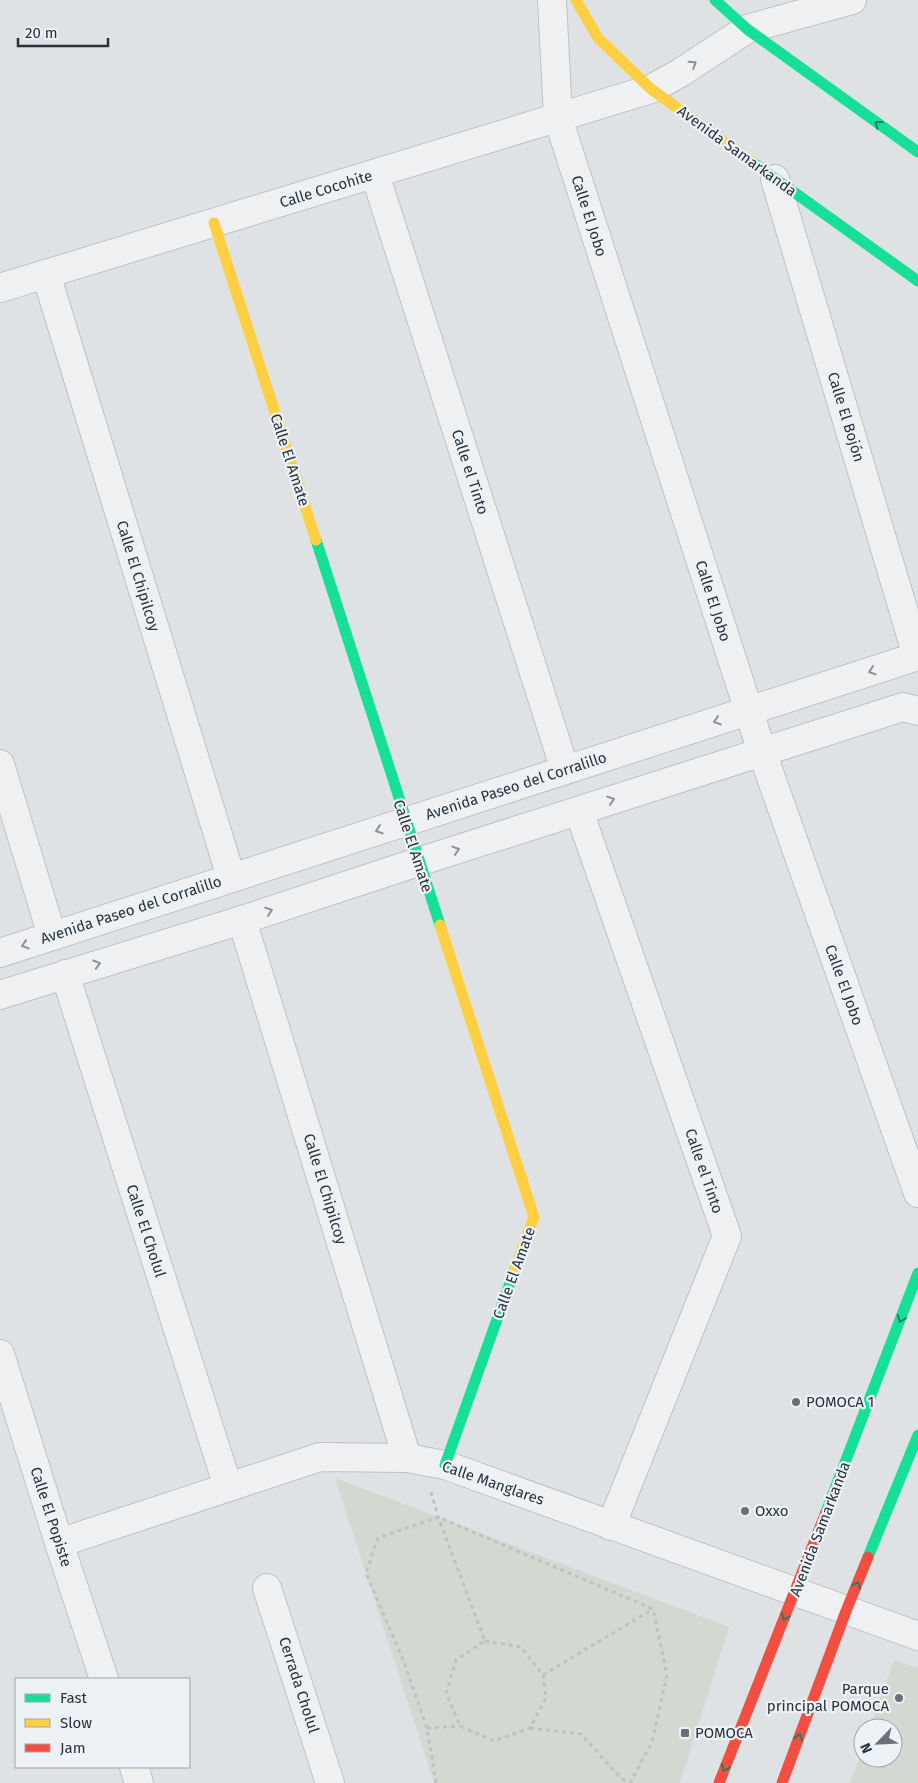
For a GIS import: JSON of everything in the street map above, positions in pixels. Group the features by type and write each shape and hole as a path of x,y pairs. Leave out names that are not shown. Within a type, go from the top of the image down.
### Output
{"street":[{"name":"Calle El Jobo","path":"552,0 558,118 762,752 918,1193"},
{"name":"Avenida Samarkanda","path":"576,0 598,38 651,89 918,281"},
{"path":"715,0 747,29 918,152"},
{"name":"Calle Cocohite","path":"0,288 651,89 680,73 747,29 852,0"},
{"name":"Calle el Tinto","path":"375,174 565,770"},
{"name":"Calle El Bojón","path":"775,179 917,656"},
{"name":"Calle El Amate","path":"214,223 534,1218 445,1465"},
{"name":"Calle El Chipilcoy","path":"46,274 231,877"},
{"name":"Avenida Paseo del Corralillo","path":"0,953 917,656"},
{"path":"0,995 242,920 903,707 918,711"},
{"path":"0,764 52,936"},
{"name":"Calle el Tinto","path":"579,811 727,1236 611,1526"},
{"name":"Calle El Chipilcoy","path":"242,920 407,1458"},
{"name":"Calle El Cholul","path":"64,974 228,1487"},
{"name":"Avenida Samarkanda","path":"719,1783 918,1273"},
{"name":"Calle El Popiste","path":"0,1354 104,1678"},
{"path":"782,1783 846,1611 918,1435"},
{"name":"Calle Manglares","path":"59,1543 320,1457 407,1458 445,1465 918,1636"},
{"name":"Cerrada Cholul","path":"268,1588 330,1783"},
{"path":"134,1768 139,1783"}],"path":[{"path":"438,1517 485,1641"},
{"path":"436,1783 427,1728 404,1662 366,1573 378,1538 438,1517 653,1609"},
{"path":"544,1675 653,1609"},
{"path":"427,1728 460,1726 494,1741 530,1728 581,1734 620,1776 629,1783 652,1742 667,1675 653,1609"},
{"path":"460,1726 446,1694 453,1668 456,1660 485,1641 521,1648 544,1675 546,1698 530,1728"}],"shaded area":[{"path":"335,1478 729,1627 680,1783 434,1783"},
{"name":"Parque principal POMOCA","path":"894,1660 918,1668 918,1783 850,1783 855,1768 903,1768 903,1718 874,1718"}],"traffic: fast":[{"path":"715,0 747,29 918,152"},
{"path":"752,162 918,281"},
{"path":"316,540 440,925"},
{"path":"445,1465 515,1269"},
{"path":"826,1512 918,1273"},
{"path":"868,1557 918,1435"}],"traffic: slow":[{"path":"576,0 598,38 651,89 752,162"},
{"path":"214,223 316,540"},
{"path":"440,925 534,1217 515,1269"}],"traffic: jam":[{"path":"719,1783 826,1512"},
{"path":"782,1783 868,1557"}],"place":[{"name":"POMOCA 1","path":"796,1402"},
{"name":"Oxxo","path":"745,1511"},
{"name":"Parque principal POMOCA","path":"899,1698"},
{"name":"POMOCA","path":"685,1733"}]}
